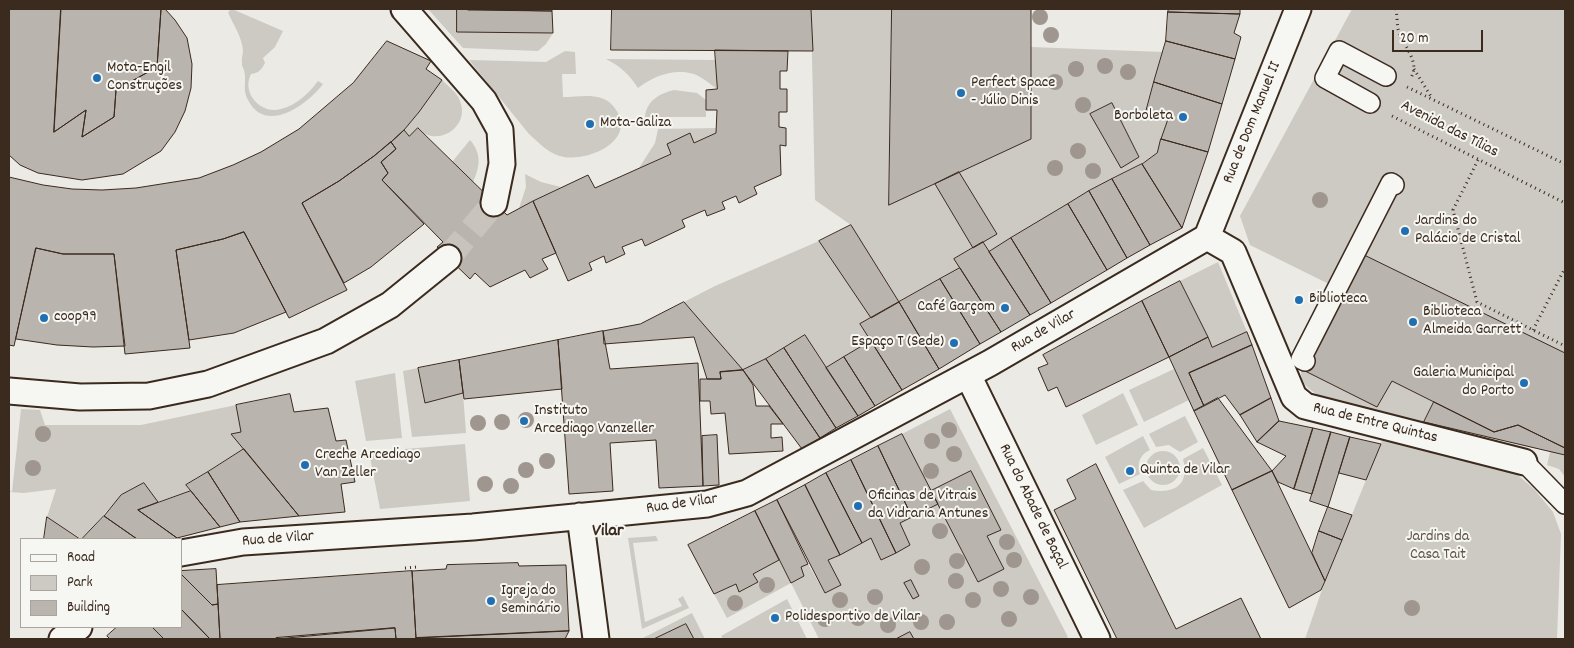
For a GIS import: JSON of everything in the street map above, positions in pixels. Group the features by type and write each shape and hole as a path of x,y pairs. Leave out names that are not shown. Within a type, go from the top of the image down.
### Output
{"street":[{"path":"404,9 484,101 500,130 502,164 494,203"},
{"name":"Rua de Dom Manuel II","path":"1207,237 1298,9"},
{"path":"1370,103 1325,78 1339,51 1393,80"},
{"path":"1305,361 1301,359 1391,184 1394,185"},
{"name":"Rua de Vilar","path":"182,553 243,542 473,527 707,504 747,493 968,375 1207,237"},
{"name":"Rua de Entre Quintas","path":"1207,237 1233,252 1294,397 1305,406 1524,462 1565,504"},
{"path":"9,391 80,397 149,396 208,384 326,341 390,305 448,258"},
{"name":"Rua do Abade de Baçal","path":"968,375 1096,639"},
{"path":"580,516 596,639"},
{"path":"62,639 78,628"}],"path":[{"path":"1396,9 1398,31 1411,58 1414,69 1432,99"},
{"path":"1393,80 1408,82 1413,76 1414,69"},
{"name":"Avenida das Tílias","path":"1393,80 1565,163"},
{"name":"Avenida das Tílias","path":"1388,113 1400,121 1565,203"},
{"path":"1478,160 1453,210 1477,302 1565,346"},
{"path":"1532,330 1565,268"},
{"path":"405,568 416,567"}],"green space":[{"path":"232,9 283,31 275,47 263,58 265,63 262,68 258,72 251,74 249,88 251,95 260,106 266,109 281,109 292,105 302,98 318,81 323,84 297,108 275,116 265,115 256,110 248,100 245,92 245,74 242,66 242,46 228,12"},
{"path":"428,9 457,9 457,32 553,33 546,44 538,51 463,48"},
{"path":"811,9 892,10 889,204 935,184 973,248 960,268 899,302 851,225 815,200"},
{"name":"Jardins do Palácio de Cristal","path":"1352,9 1565,9 1565,477 1559,469 1547,465 1550,452 1327,399 1308,388 1303,380 1301,369 1341,290 1250,245 1240,216"},
{"path":"1031,47 1163,52 1146,112 1168,119 1157,153 1089,191 989,252 983,242 996,234 959,172 1031,139","holes":["1112,104 1139,157 1121,167 1090,114"]},
{"path":"565,51 575,52 576,74 562,74 563,97 587,96 604,99 615,108 621,124 619,133 614,141 595,153 584,156 559,156 545,148 529,134 469,60 546,62"},
{"path":"606,59 715,60 717,89 697,75 686,72 664,74 638,88 624,71"},
{"path":"442,80 460,100 462,113 460,121 449,133 441,136 425,134 418,129 409,136 404,130"},
{"path":"674,90 697,93 706,100 706,117 645,117 651,102 663,94"},
{"path":"716,128 716,133 639,168 655,143 658,129"},
{"path":"470,140 477,150 479,160 473,182 452,162"},
{"path":"525,174 541,182 561,187 519,208 526,187"},
{"path":"819,241 871,318 860,325 871,341 826,368 805,335 766,359 743,370 684,302 715,286"},
{"path":"1218,262 1247,332 1212,347 1180,281"},
{"path":"418,368 425,402 463,393 466,433 412,437 403,371"},
{"path":"1174,369 1189,400 1144,422 1129,390"},
{"path":"395,373 402,438 366,441 355,381"},
{"path":"1123,393 1138,425 1096,445 1082,415"},
{"path":"236,405 244,449 186,485 191,491 158,502 144,483 121,495 83,538 47,517 56,489 24,493 9,492 9,490 12,492 21,409 40,410 45,425 141,425"},
{"path":"950,409 1068,637 1065,639 914,639 910,632 896,639 819,639 791,583 804,576 801,567 808,564 825,593 841,585 828,560 871,538 881,560 910,545 900,523 938,504 978,582 1004,569 987,536 971,471 931,491 902,434"},
{"path":"1185,416 1198,442 1180,452 1169,445 1156,447 1149,434"},
{"path":"1143,436 1150,450 1143,454 1140,460 1140,474 1119,484 1105,457"},
{"name":"Jardins da Casa Tait","path":"1383,438 1513,471 1534,489 1553,512 1561,534 1557,639 1305,639 1325,581"},
{"path":"465,444 470,501 380,509 369,452"},
{"path":"1203,448 1222,485 1144,528 1123,490 1143,481 1151,490 1167,491 1173,489 1182,481 1184,475 1183,459"},
{"path":"1163,451 1170,452 1175,456 1179,461 1179,475 1175,480 1170,484 1163,485 1156,484 1151,480 1147,475 1146,468 1147,461 1151,456 1156,452"},
{"path":"656,536 658,541 633,543 645,622 682,606 678,599 683,596 689,608 642,629 628,538"},
{"path":"779,560 791,583 727,618 714,594 736,584 740,592 758,582 753,574"},
{"name":"Polidesportivo de Vilar","path":"787,599 807,639 723,639 721,636"},
{"path":"692,613 705,639 694,639 686,624 654,639 641,639"}],"building":[{"path":"9,9 61,9 54,132 86,110 82,137 114,117 116,90 157,67 161,9 165,9 187,38 192,64 191,88 185,111 175,132 161,151 123,174 82,180 38,173 20,165 9,155"},
{"name":"Mota-Engil Construções","path":"61,9 161,9 157,67 116,90 114,117 82,137 86,110 54,132"},
{"path":"457,9 552,11 553,33 457,32"},
{"path":"552,9 552,11 468,10"},
{"path":"612,9 811,9 813,51 611,50"},
{"name":"Perfect Space - Júlio Dinis","path":"892,9 1031,9 1031,139 889,205"},
{"path":"1169,9 1240,9 1240,14 1168,12"},
{"path":"1168,12 1240,14 1234,33 1241,37 1235,59 1166,41"},
{"path":"387,41 431,61 426,69 442,80 419,112 391,142 339,181 302,203 347,290 289,318 244,232 176,250 190,348 125,354 114,254 63,254 36,248 14,346 9,345 9,177 43,185 72,189 102,190 136,188 199,178 261,152 299,129 353,83"},
{"path":"1166,41 1235,59 1222,104 1154,82"},
{"path":"715,50 788,51 787,71 780,71 780,89 787,89 787,112 779,112 779,127 786,128 786,146 780,145 781,175 754,187 757,194 739,203 736,196 722,202 725,209 707,216 705,210 682,220 685,227 645,246 642,239 622,247 625,254 606,263 604,256 589,263 592,270 568,281 533,201 588,175 595,188 671,154 667,144 690,133 694,143 716,133 717,110 706,110 706,90 717,89"},
{"path":"1154,82 1222,104 1208,152 1161,139 1168,119 1146,112"},
{"path":"1112,103 1139,157 1121,168 1090,114"},
{"path":"418,128 507,215 533,201 556,253 542,259 548,269 530,278 525,270 490,287 475,273 470,279 437,247 443,242 382,180 388,173 381,162 396,149 391,142 404,130 409,136"},
{"path":"1161,139 1208,152 1182,228 1142,164 1157,153"},
{"path":"391,142 396,149 381,162 388,173 382,180 424,224 371,267 344,283 302,203 339,181"},
{"path":"1142,164 1182,228 1150,245 1112,179"},
{"path":"959,172 997,234 973,248 935,184"},
{"path":"1112,179 1150,245 1127,258 1089,191"},
{"path":"1089,191 1127,258 1107,270 1068,204"},
{"path":"1068,204 1107,270 1051,303 1011,238"},
{"path":"851,225 899,302 871,318 819,241"},
{"path":"244,232 286,312 234,333 189,340 176,250"},
{"path":"1011,238 1051,303 1030,315 989,252"},
{"path":"983,242 1030,315 1001,332 954,259"},
{"path":"36,248 63,254 114,254 125,346 57,345 16,339"},
{"name":"Biblioteca Almeida Garrett","path":"1360,253 1565,353 1565,448 1518,425 1494,432 1392,381 1377,407 1301,369"},
{"path":"960,268 1001,332 980,344 940,279"},
{"path":"940,279 980,344 939,369 899,302"},
{"path":"1180,281 1208,337 1169,357 1142,301"},
{"path":"1142,301 1169,357 1066,407 1057,387 1048,391 1038,368 1048,364 1043,355"},
{"path":"684,302 743,370 720,372 721,379 707,379 694,337 604,344 603,331 640,324"},
{"path":"899,302 939,369 902,390 860,324"},
{"path":"603,331 610,369 698,363 703,486 659,488 656,440 610,443 613,491 569,494 558,340"},
{"path":"1247,332 1252,345 1189,373 1204,406 1194,411 1169,357 1208,337 1212,347"},
{"path":"805,335 858,416 836,428 784,348"},
{"path":"558,340 562,389 464,399 459,360"},
{"path":"871,341 902,390 875,406 844,357"},
{"path":"1252,345 1271,398 1240,415 1225,395 1204,406 1189,373"},
{"path":"784,348 836,428 820,438 766,359"},
{"path":"844,357 875,406 858,416 826,368"},
{"path":"766,359 820,438 802,449 743,370"},
{"path":"459,360 463,393 425,403 418,368"},
{"path":"743,370 753,385 756,406 769,406 783,424 771,424 771,438 782,437 783,451 729,454 725,413 711,414 710,401 700,401 700,379 721,379 720,372"},
{"name":"Creche Arcediago Van Zeller","path":"290,394 294,412 328,408 336,441 346,440 355,482 341,484 345,512 299,516 231,434 241,432 236,405"},
{"path":"1218,398 1272,471 1232,490 1194,411"},
{"path":"1271,398 1279,421 1257,442 1240,415"},
{"path":"1434,402 1494,432 1518,425 1565,448 1565,455 1424,422"},
{"path":"1279,421 1313,428 1294,489 1278,482 1272,471 1286,456 1257,442"},
{"path":"1313,428 1331,432 1312,494 1294,489"},
{"path":"1331,432 1350,437 1328,507 1310,501"},
{"path":"902,434 938,504 912,517 878,446"},
{"path":"717,435 719,485 703,486 702,436"},
{"path":"1350,437 1381,444 1366,480 1339,473"},
{"path":"878,446 912,517 900,523 910,545 896,553 851,460"},
{"path":"244,449 299,516 240,522 208,472"},
{"name":"Oficinas de Vitrais da Vidraria Antunes","path":"851,460 896,553 881,560 871,538 862,543 826,473"},
{"path":"1096,464 1176,629 1241,598 1261,639 1117,639 1054,510 1076,499 1067,480"},
{"path":"971,471 1001,530 987,536 1004,569 978,582 931,491"},
{"path":"1272,471 1325,581 1321,590 1289,608 1232,490"},
{"path":"208,472 240,522 220,527 186,485"},
{"path":"826,473 862,543 840,555 805,485"},
{"path":"144,483 158,502 138,510 177,538 136,538 104,516 121,495"},
{"path":"805,485 840,555 828,560 841,585 825,593 777,500"},
{"path":"191,491 220,527 177,538 138,510"},
{"path":"777,500 808,564 801,567 804,576 791,583 755,511"},
{"path":"1328,507 1352,515 1342,540 1319,531"},
{"path":"755,511 779,560 753,574 758,582 739,592 736,584 714,594 688,545"},
{"path":"104,516 136,538 83,538"},
{"path":"47,517 78,538 44,538"},
{"path":"1319,531 1342,540 1325,581 1312,553"},
{"name":"Igreja do Seminário","path":"518,563 519,566 566,565 569,631 416,638 412,571 446,569 447,565"},
{"path":"216,569 218,604 212,605 182,575 182,571"},
{"path":"412,571 416,639 396,639 395,628 276,639 220,639 217,585"},
{"path":"182,575 212,605 218,604 220,639 210,639 182,610"},
{"path":"911,580 919,596 913,599 904,583"},
{"path":"182,610 210,639 164,639 153,628 182,628"},
{"path":"686,624 694,639 654,639"},
{"path":"116,628 153,628 164,639 110,639 107,636"},
{"path":"395,628 396,639 276,639 276,638"},
{"path":"569,631 565,639 416,639 416,638"},
{"path":"910,632 914,639 896,639"}],"tunnel":[{"path":"448,258 494,203"}],"place":[{"name":"Mota-Engil Construções","path":"97,78"},
{"name":"Perfect Space - Júlio Dinis","path":"961,93"},
{"name":"Borboleta","path":"1183,117"},
{"name":"Mota-Galiza","path":"590,124"},
{"name":"Jardins do Palácio de Cristal","path":"1405,231"},
{"name":"Biblioteca","path":"1299,300"},
{"name":"Café Garçom","path":"1005,308"},
{"name":"coop99","path":"44,318"},
{"name":"Biblioteca Almeida Garrett","path":"1413,322"},
{"name":"Espaço T (Sede)","path":"954,343"},
{"name":"Galeria Municipal do Porto","path":"1524,383"},
{"name":"Instituto Arcediago Vanzeller","path":"524,421"},
{"name":"Creche Arcediago Van Zeller","path":"305,465"},
{"name":"Quinta de Vilar","path":"1130,471"},
{"name":"Oficinas de Vitrais da Vidraria Antunes","path":"858,506"},
{"name":"Igreja do Seminário","path":"491,601"},
{"name":"Polidesportivo de Vilar","path":"775,618"}],"district":[{"name":"Vilar","path":"608,533"}]}
